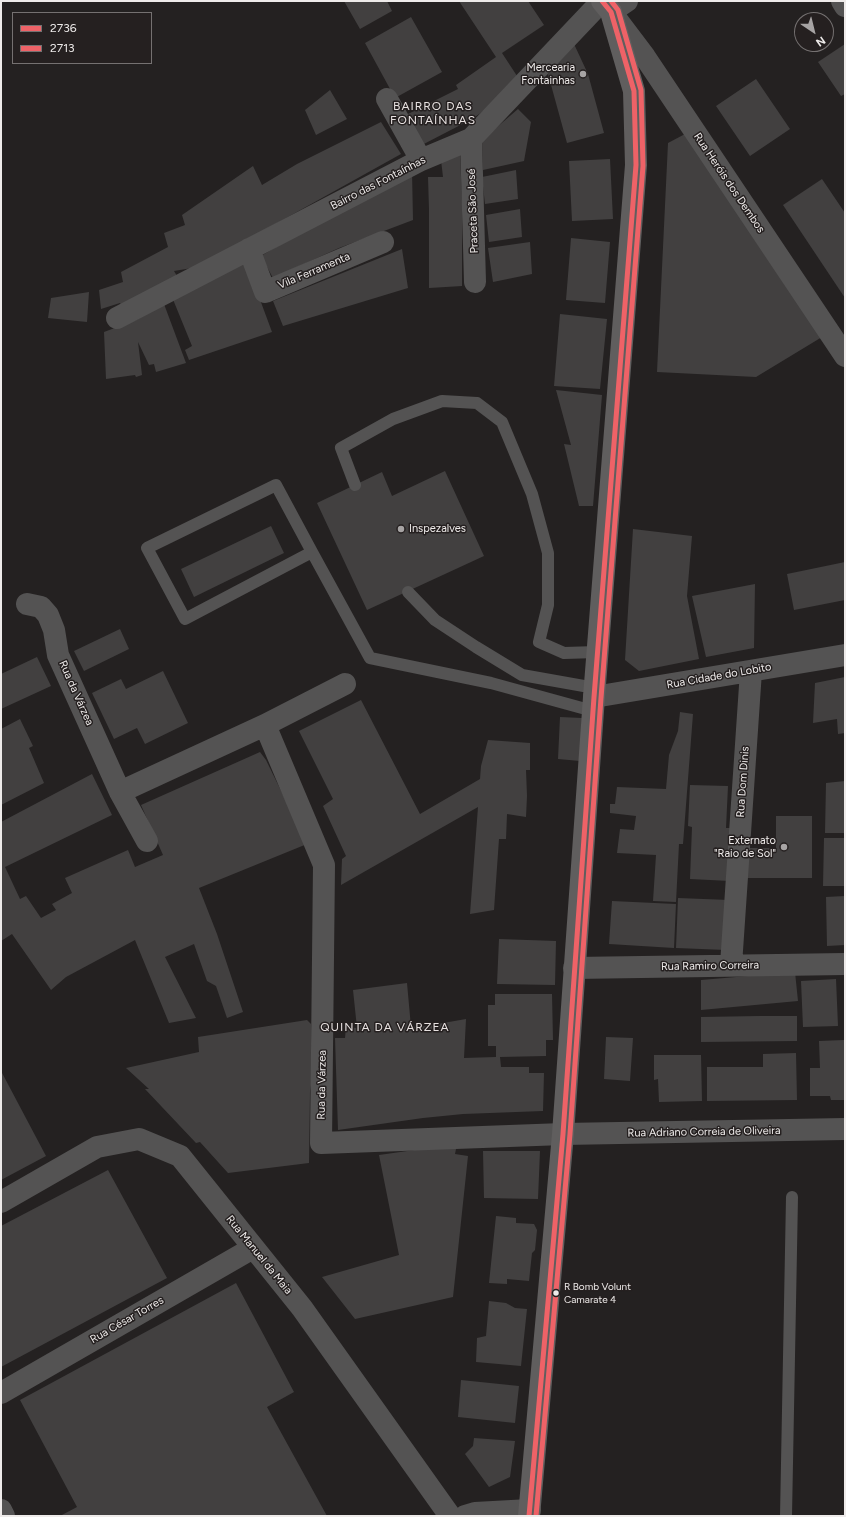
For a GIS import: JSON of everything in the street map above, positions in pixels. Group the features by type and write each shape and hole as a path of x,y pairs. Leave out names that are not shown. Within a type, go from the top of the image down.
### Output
{"street":[{"path":"842,1 845,6"},
{"path":"465,1516 475,1513 529,1513 562,1134 594,699 636,165 634,91 611,4"},
{"name":"Bairro das Fontaínhas","path":"117,318 421,160 471,139 611,4"},
{"name":"Rua Heróis dos Dembos","path":"611,4 845,356"},
{"path":"387,99 421,160"},
{"name":"Praceta São José","path":"471,139 475,282"},
{"name":"Vila Ferramenta","path":"249,249 265,292 382,242"},
{"name":"Rua da Várzea","path":"27,604 41,607 48,615 54,630 58,655 120,792 147,841"},
{"name":"Rua Cidade do Lobito","path":"594,699 845,655"},
{"name":"Rua Dom Dinis","path":"731,965 751,671"},
{"path":"120,792 265,725 345,684"},
{"name":"Rua da Várzea","path":"265,725 324,865 321,1143 562,1134"},
{"name":"Rua Ramiro Correira","path":"574,968 845,964"},
{"name":"Rua Adriano Correia de Oliveira","path":"562,1134 845,1130"},
{"name":"Rua Manuel da Maia","path":"1,1202 97,1146 139,1139 180,1156 302,1308 450,1516"},
{"name":"Rua César Torres","path":"1,1393 253,1248"},
{"path":"1,1510 4,1516"}],"lane":[{"path":"355,485 341,448 393,419 442,401 477,403 502,422 532,494 548,553 548,605 539,642 564,653 598,652"},
{"path":"312,552 185,619 147,548 276,485 370,658 492,683 594,699"},
{"path":"408,592 435,620 522,675 594,699"},
{"path":"786,1516 792,1197"}],"building":[{"path":"344,1 387,1 392,11 360,29"},
{"path":"459,1 528,1 544,25 502,53 519,79 498,101 472,119 420,146 404,116 458,89 456,85 496,57"},
{"path":"411,17 442,72 395,98 365,43"},
{"path":"574,44 588,74 604,133 567,143 548,74"},
{"path":"845,44 845,94 841,96 818,62"},
{"path":"756,79 790,129 750,156 716,106"},
{"path":"330,90 347,119 316,135 305,110"},
{"path":"518,109 531,122 524,161 483,170 482,140"},
{"path":"381,122 401,154 198,267 174,271 177,276 122,306 120,303 101,309 99,290 123,282 121,272 168,247 164,233 185,225 182,215 253,166 262,185 297,164"},
{"path":"685,134 822,337 756,377 657,372 668,143"},
{"path":"460,151 462,203 462,286 429,288 428,177 443,177 441,160"},
{"path":"610,159 613,219 572,221 569,161"},
{"path":"516,170 518,199 485,204 482,177"},
{"path":"412,171 413,220 339,248 273,278 261,256 323,219"},
{"path":"822,179 845,213 845,298 783,205"},
{"path":"520,209 522,237 489,242 486,215"},
{"path":"571,238 610,242 605,303 566,300"},
{"path":"530,242 532,274 493,282 488,248"},
{"path":"402,249 408,288 283,326 273,301"},
{"path":"245,259 272,332 189,360 185,350 192,346 172,297"},
{"path":"89,292 87,322 48,318 51,298"},
{"path":"164,304 186,363 156,372 154,364 149,365 138,342 142,375 136,377 135,375 106,379 104,332 136,320"},
{"path":"560,314 607,319 600,389 554,386"},
{"path":"556,390 602,395 593,506 579,506 564,444 571,445"},
{"name":"Inspezalves","path":"445,471 484,556 367,610 317,503 382,472 392,496"},
{"path":"271,526 284,553 194,597 181,569"},
{"path":"633,529 692,536 687,596 699,659 639,671 625,660"},
{"path":"845,562 845,600 794,610 787,574"},
{"path":"755,584 754,648 706,657 692,596"},
{"path":"120,629 129,649 84,671 74,651"},
{"path":"37,657 51,686 1,709 1,674"},
{"path":"163,671 188,723 145,744 137,728 114,739 92,693 121,679 126,689"},
{"path":"845,677 845,733 838,734 837,719 813,723 815,683"},
{"path":"361,700 420,814 480,779 481,766 488,740 530,743 530,770 526,770 526,817 507,814 506,839 499,839 494,910 470,914 478,807 341,885 342,859 346,856 323,806 333,799 299,731"},
{"path":"680,712 693,714 683,844 679,844 676,902 653,901 656,855 617,853 620,829 634,830 636,816 610,813 610,804 615,804 617,787 666,789 669,755 678,731"},
{"path":"560,717 582,718 580,761 558,759"},
{"path":"20,719 33,746 29,748 44,783 1,805 1,729"},
{"path":"260,752 266,760 307,844 199,888 217,934 243,1012 227,1018 216,986 207,981 194,944 165,957 196,1018 169,1023 135,940 66,977 51,990 12,934 1,941 1,822 92,774 112,815 5,867 20,899 26,896 41,918 56,910 52,904 72,893 65,878 128,850 135,867 163,855 141,805"},
{"path":"845,781 845,833 825,833 826,783"},
{"path":"690,785 728,786 726,828 732,828 730,881 690,879 692,827 688,826"},
{"name":"Externato \"Raio de Sol\"","path":"776,816 812,816 812,878 747,878 747,848 776,848"},
{"path":"824,838 845,838 845,886 823,886"},
{"path":"845,896 845,945 827,946 826,897"},
{"path":"678,898 729,900 726,950 676,948"},
{"path":"612,901 676,904 674,948 609,944"},
{"path":"499,939 556,941 555,985 497,984"},
{"path":"795,972 798,1001 701,1010 701,980"},
{"path":"836,979 838,1026 803,1027 801,981"},
{"path":"407,983 411,1027 466,1019 464,1058 496,1057 496,1046 488,1046 488,1005 495,1005 495,994 552,994 553,1040 546,1040 546,1056 500,1057 501,1067 529,1067 529,1073 544,1073 543,1111 463,1114 338,1130 335,1038 345,1038 346,1027 357,1028 353,990"},
{"path":"797,1016 797,1041 701,1042 701,1017"},
{"path":"307,1020 311,1024 312,1065 314,1065 310,1092 309,1163 228,1173 200,1142 196,1143 145,1089 149,1089 126,1068 199,1052 198,1037"},
{"path":"606,1037 633,1038 630,1081 604,1079"},
{"path":"844,1040 845,1100 831,1100 830,1096 810,1096 810,1068 820,1068 819,1041"},
{"path":"796,1053 797,1100 707,1101 707,1067 763,1067 763,1054"},
{"path":"654,1055 701,1055 702,1101 659,1102 658,1079 654,1080"},
{"path":"1,1071 46,1156 1,1180"},
{"path":"457,1144 455,1154 468,1156 453,1297 355,1319 322,1277 399,1255 379,1155"},
{"path":"483,1151 540,1151 538,1199 484,1198"},
{"path":"108,1170 167,1278 1,1367 1,1226"},
{"path":"496,1216 516,1218 516,1223 534,1224 537,1230 535,1250 532,1253 529,1281 507,1279 507,1284 489,1283"},
{"path":"236,1283 294,1392 267,1407 327,1516 60,1516 77,1507 20,1400"},
{"path":"489,1301 506,1303 515,1308 527,1309 521,1366 476,1362 477,1338 486,1336"},
{"path":"461,1380 519,1386 515,1423 458,1417"},
{"path":"474,1438 515,1441 510,1477 489,1487 465,1454 473,1446"}],"transit line":[{"name":"2736","path":"529,1516 563,1134 594,697 636,165 634,91 611,12 602,1"},
{"name":"2713","path":"536,1516 570,1134 601,698 643,166 641,90 618,10 611,1"}],"place":[{"name":"Mercearia Fontainhas","path":"583,74"},
{"name":"Inspezalves","path":"401,529"},
{"name":"Externato \"Raio de Sol\"","path":"784,847"},
{"name":"R Bomb Volunt Camarate 4","path":"556,1293"}],"district":[{"name":"BAIRRO DAS FONTAÍNHAS","path":"433,113"},
{"name":"QUINTA DA VÁRZEA","path":"385,1027"}]}
